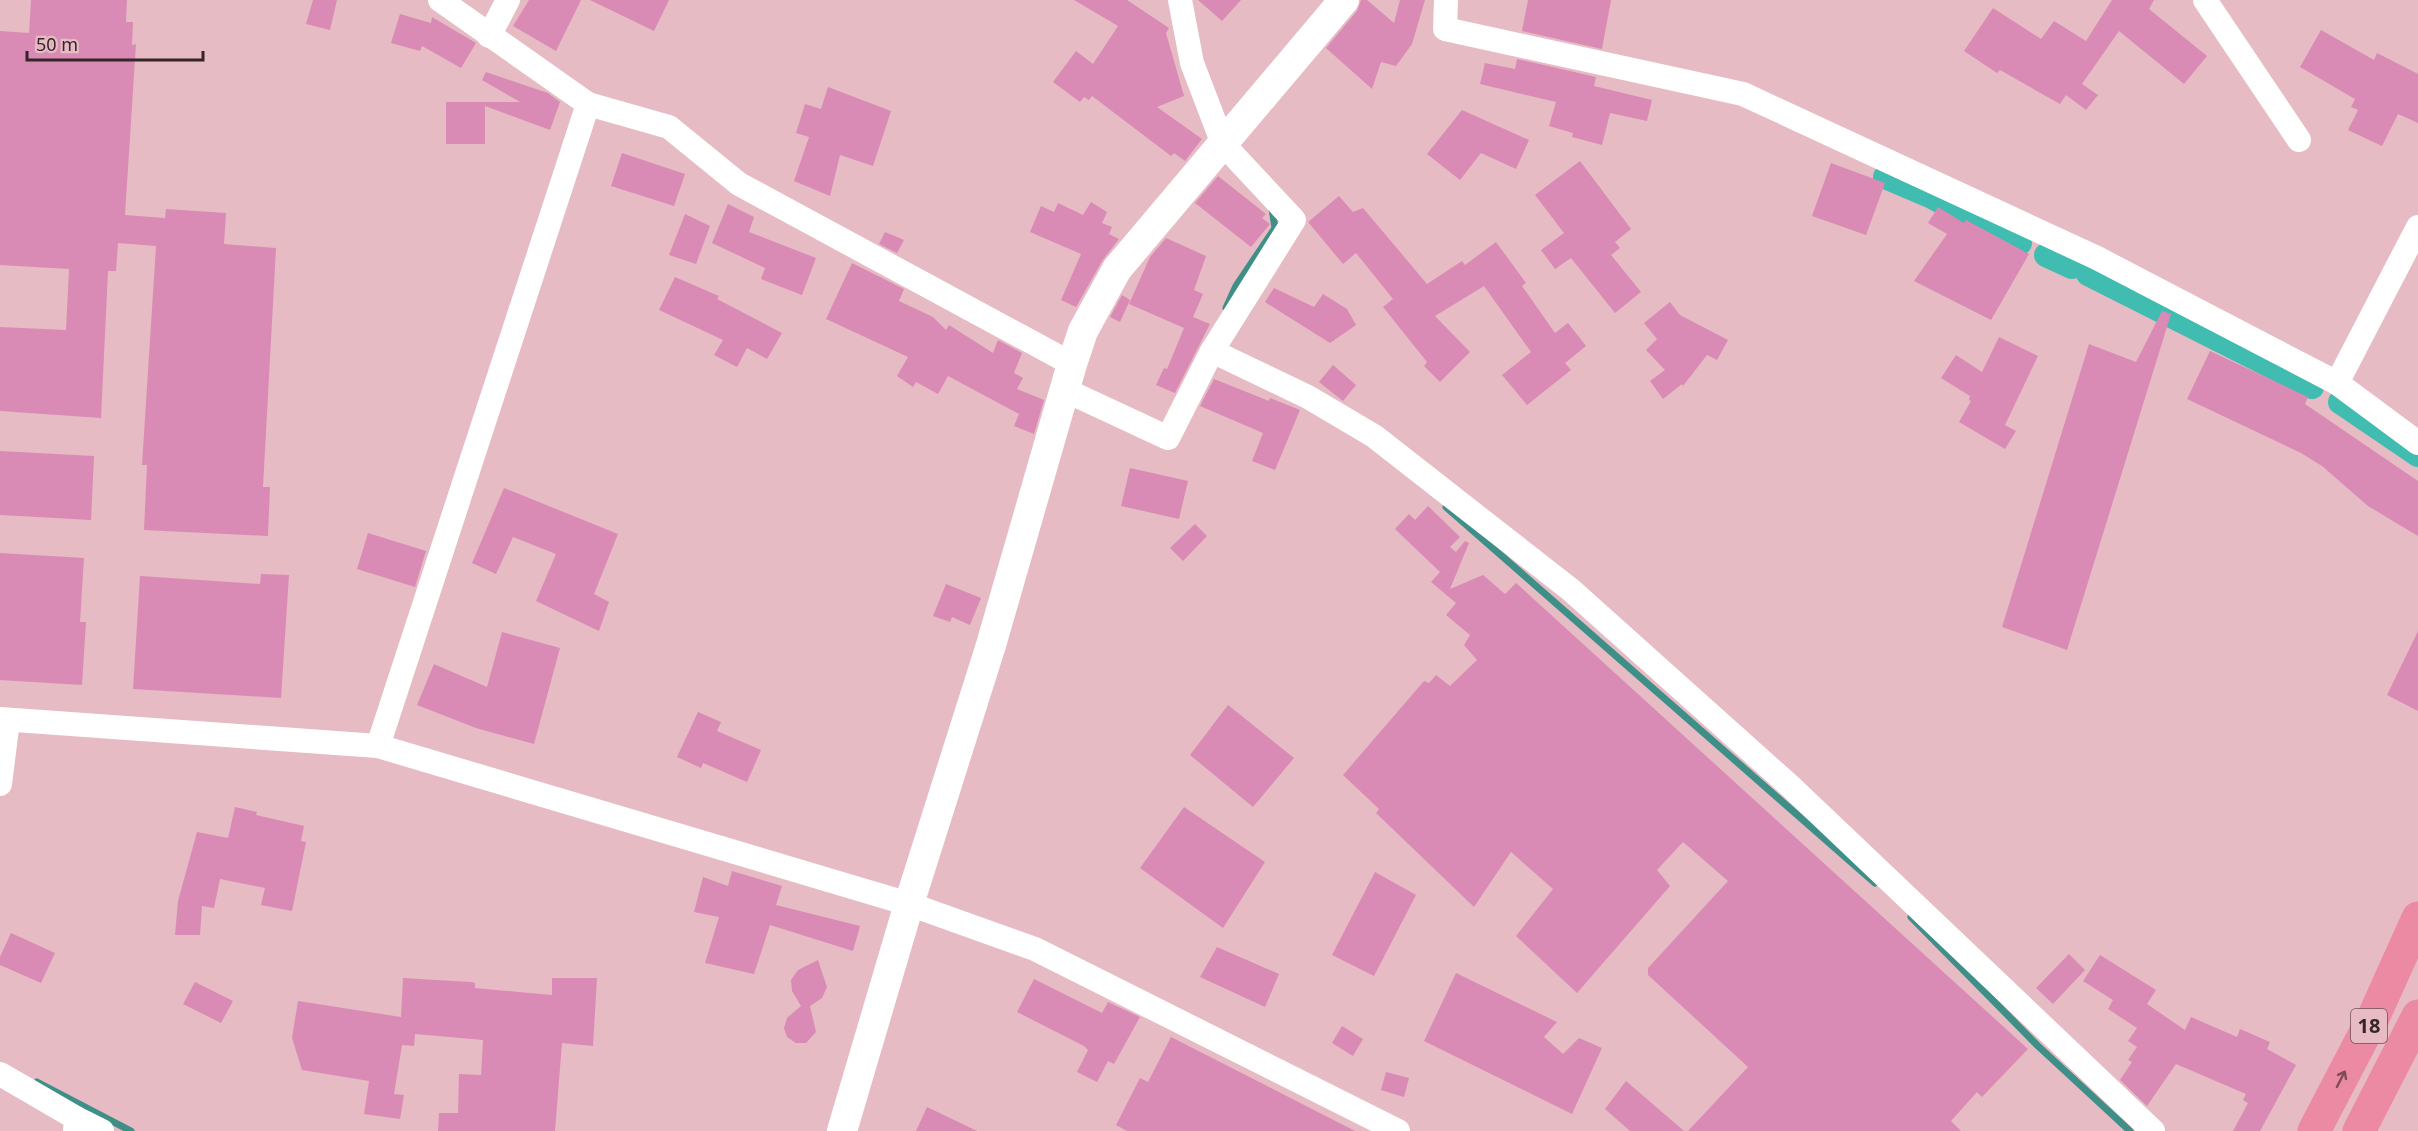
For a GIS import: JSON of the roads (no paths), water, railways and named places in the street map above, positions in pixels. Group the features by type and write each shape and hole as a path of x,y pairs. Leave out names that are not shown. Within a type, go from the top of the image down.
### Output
{"highway":[{"name":"18","path":"2314,1131 2373,1018 2418,918"},
{"name":"18","path":"2359,1131 2418,1016"}],"street":[{"path":"440,0 588,104 669,127 739,184 1168,438 1212,351 1294,220 1223,144 1192,63 1180,0"},
{"path":"489,36 508,0"},
{"path":"842,1131 909,904 991,645 1083,331 1117,268 1344,0"},
{"path":"1446,0 1445,29 1743,94 2097,258 2337,383 2418,443"},
{"path":"2205,0 2299,140"},
{"path":"378,746 588,104"},
{"path":"2337,383 2418,227"},
{"path":"1212,351 1308,397 1374,436 1571,590 1790,786 2153,1131"},
{"path":"0,784 4,719 378,746 647,828 909,904 1035,949 1398,1131"},
{"path":"0,1074 76,1124 102,1131"}],"waterway":[{"path":"1885,177 1932,197 2020,243"},
{"path":"1226,308 1236,286 1275,228 1272,209"},
{"path":"2046,255 2072,267"},
{"path":"2088,274 2312,387"},
{"path":"2340,402 2418,455"},
{"path":"1446,507 1875,883"},
{"path":"1911,917 2038,1046 2130,1131"},
{"path":"37,1082 131,1131"}]}
